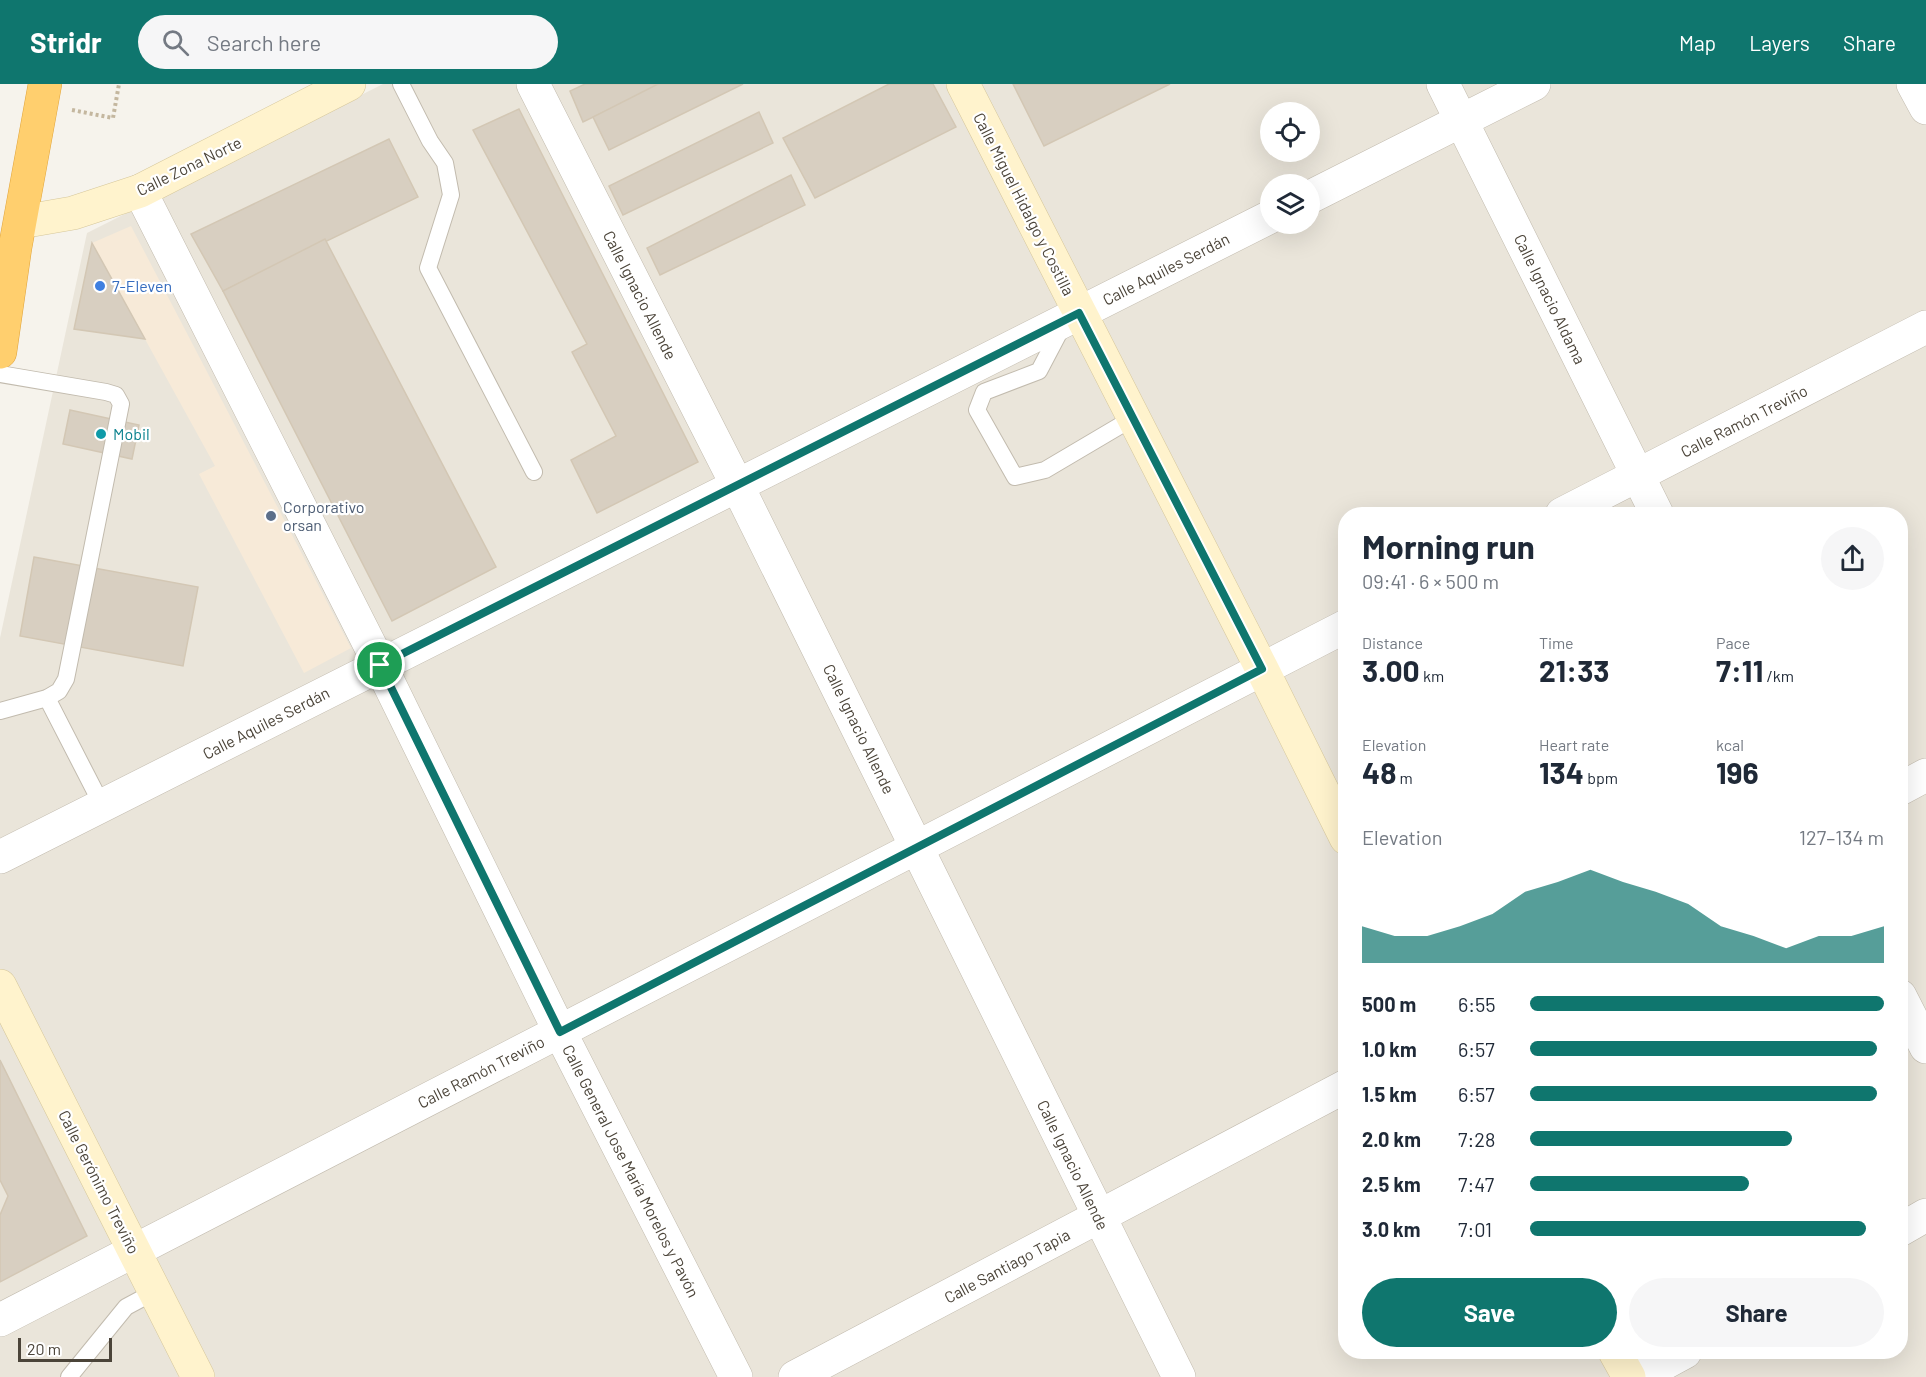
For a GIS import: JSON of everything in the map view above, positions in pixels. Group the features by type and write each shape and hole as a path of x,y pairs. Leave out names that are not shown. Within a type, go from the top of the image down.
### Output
{"highway":[{"path":"0,352 10,224 44,94"}],"street":[{"name":"Calle Zona Norte","path":"10,224 73,213 140,191 349,84"},
{"name":"Calle Ignacio Allende","path":"533,84 737,485 1179,1377"},
{"name":"Calle Miguel Hidalgo y Costilla","path":"963,84 1338,822"},
{"name":"Calle Ignacio Aldama","path":"1443,84 1653,507"},
{"path":"1320,192 1534,84"},
{"path":"1913,84 1926,108"},
{"name":"Calle General Jose María Morelos y Pavón","path":"140,191 380,665 560,1032 736,1377"},
{"name":"Calle Aquiles Serdán","path":"0,856 1260,221"},
{"name":"Calle Ramón Treviño","path":"1576,507 1926,327"},
{"name":"Calle Ramón Treviño","path":"0,1320 1338,630"},
{"path":"1908,785 1926,775"},
{"name":"Calle Gerónimo Treviño","path":"0,986 198,1377"},
{"path":"1908,1012 1926,1047"},
{"name":"Calle Santiago Tapia","path":"795,1377 1338,1090"},
{"path":"1908,1225 1926,1215"},
{"path":"1619,1359 1629,1377"},
{"path":"1639,1377 1672,1359"}],"lane":[{"path":"401,84 430,141 445,163 451,195 428,268 534,472"},
{"path":"1079,313 1059,333 1039,371 984,392 977,410 1015,477 1045,470 1133,418"},
{"path":"0,374 106,392 116,395 121,404 66,679 59,691 47,698 0,711"},
{"path":"47,698 102,805"},
{"path":"69,1377 126,1307 154,1292"}],"path":[{"path":"44,94 113,118 118,84"}],"shaded area":[{"path":"383,84 1926,84 1926,1377 0,1377 0,638 87,233"},
{"path":"131,226 351,648 304,673 199,474 215,466 92,243"}],"building":[{"path":"585,84 662,84 583,122 570,91"},
{"path":"658,84 743,84 609,150 593,117"},
{"path":"889,84 933,84 956,127 815,198 783,138"},
{"path":"1013,84 1170,84 1044,146"},
{"path":"519,109 698,462 597,513 571,460 616,436 572,352 587,344 473,130"},
{"path":"759,112 773,143 623,215 609,186"},
{"path":"389,139 418,197 223,291 191,234"},
{"path":"791,175 805,205 660,275 647,248"},
{"path":"325,239 496,567 392,621 223,291"},
{"name":"7-Eleven","path":"92,243 145,339 74,329"},
{"name":"Mobil","path":"70,410 139,425 132,459 63,444"},
{"path":"34,557 198,587 183,666 20,636"},
{"path":"0,1060 87,1236 0,1282 0,1215 8,1196 0,1180"}],"place":[{"name":"7-Eleven","path":"100,286"},
{"name":"Mobil","path":"101,434"},
{"name":"Corporativo orsan","path":"271,516"}],"route":[{"path":"1079,313 1262,669 560,1032 380,665 1079,313"}]}
